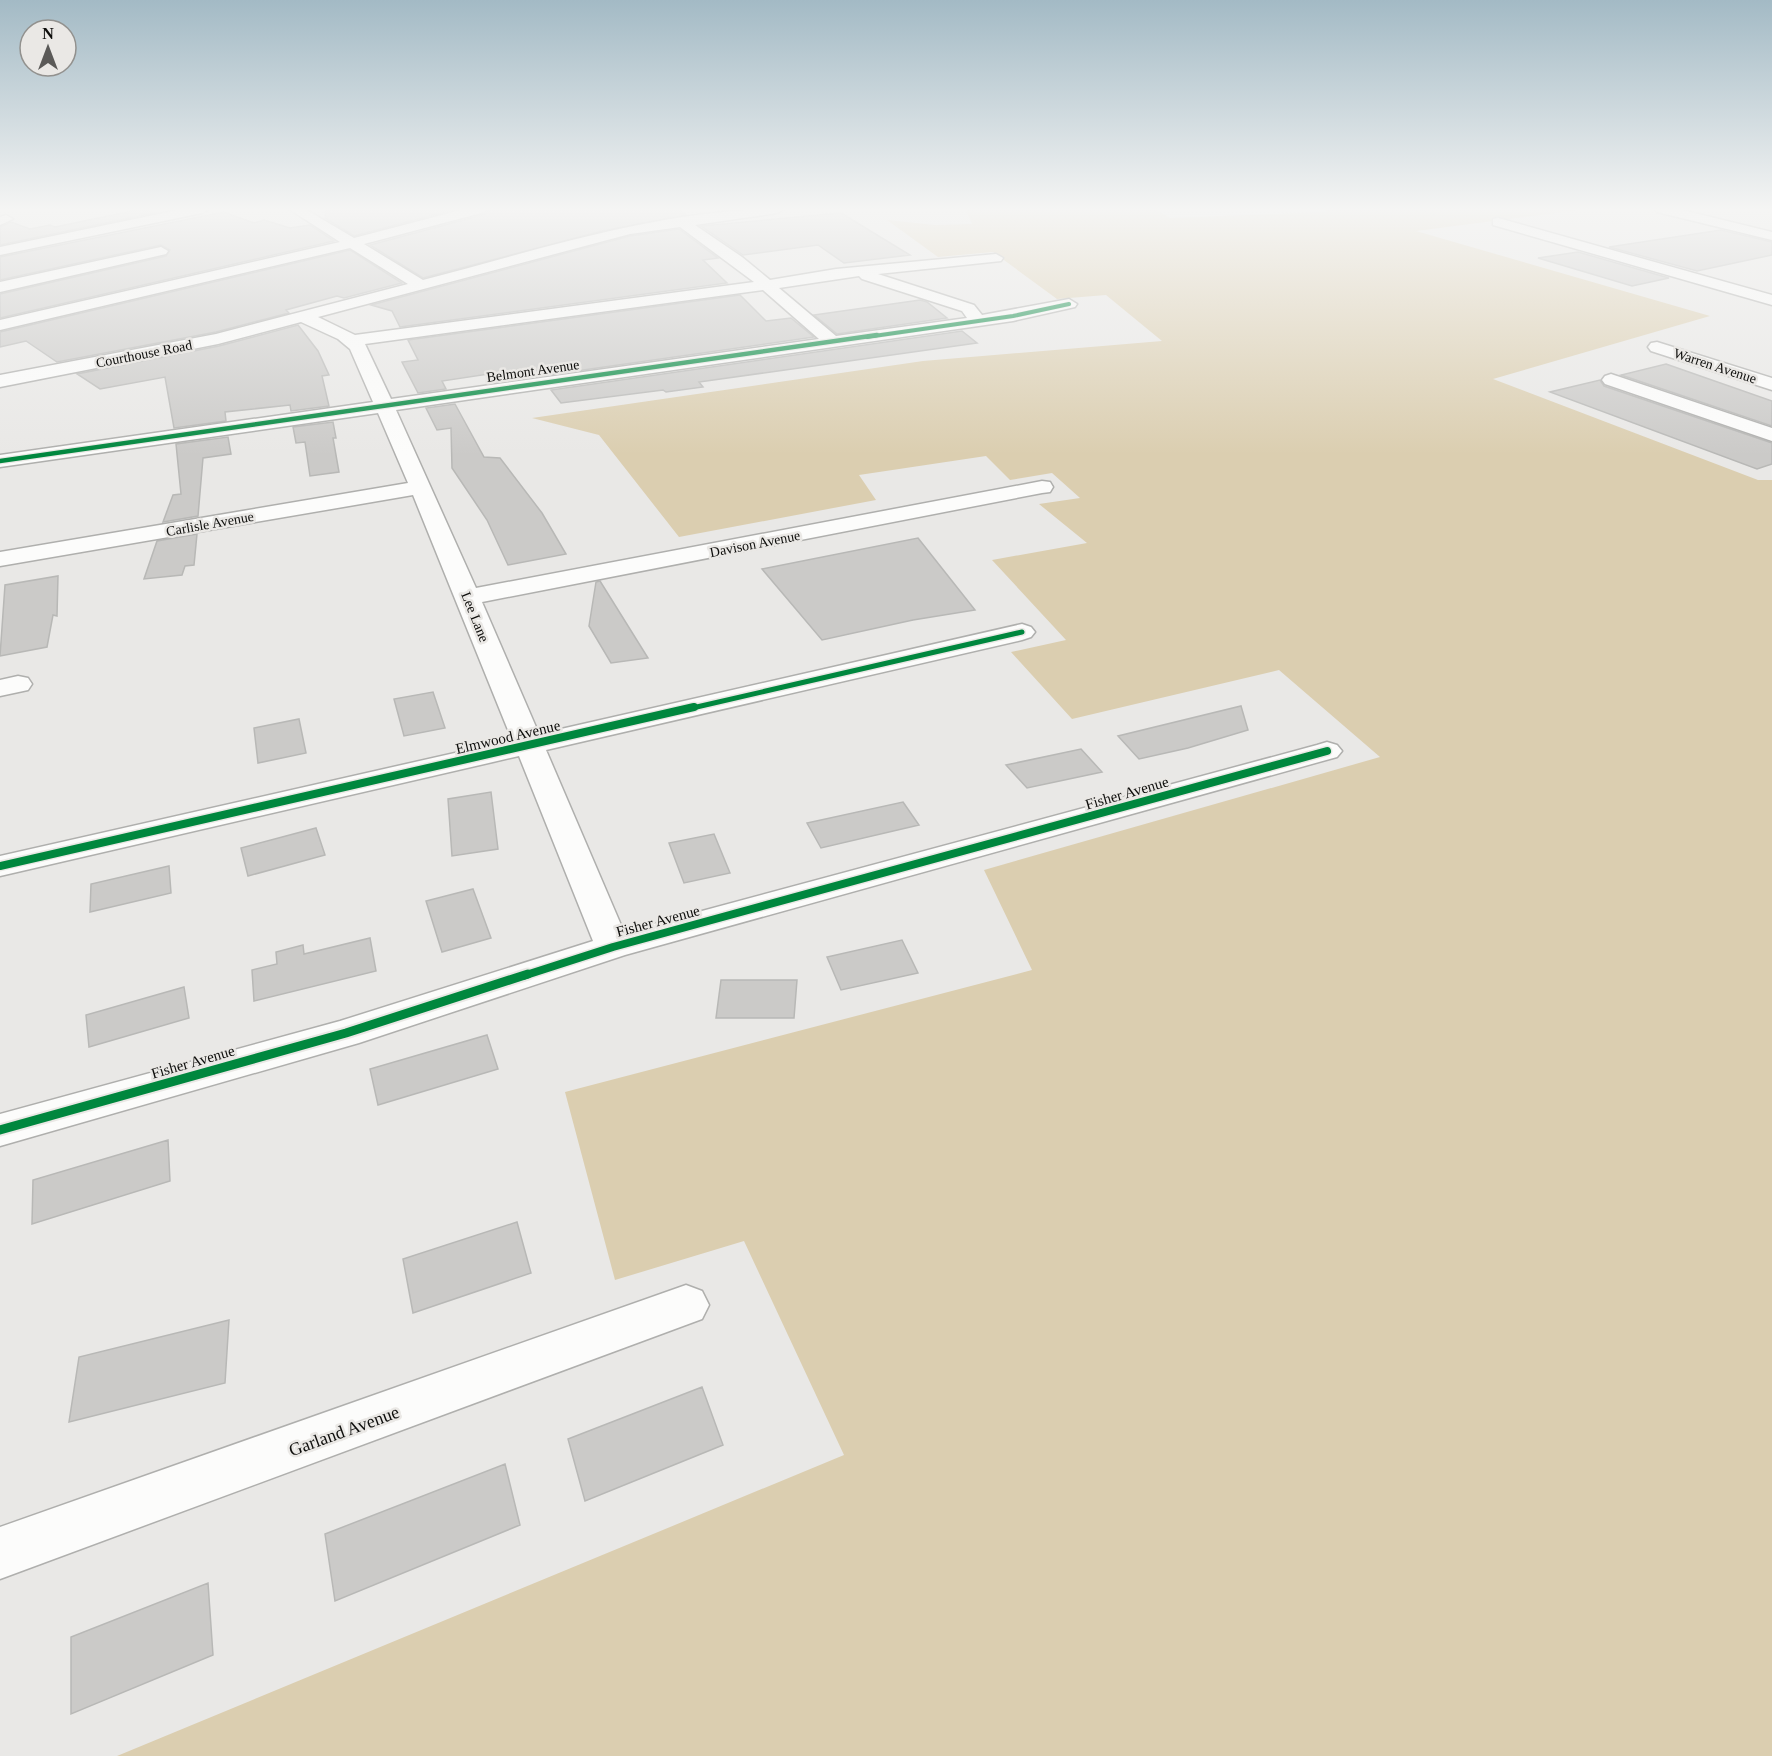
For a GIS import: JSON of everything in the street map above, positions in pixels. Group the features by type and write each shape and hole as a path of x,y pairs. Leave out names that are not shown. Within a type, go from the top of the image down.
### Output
{"street":[{"path":"0,326 149,291"},
{"name":"Courthouse Road","path":"0,381 170,350 403,291"},
{"path":"303,317 352,340 723,291"},
{"path":"775,291 833,342"},
{"path":"920,291 968,308 978,321"},
{"path":"1740,291 1772,300"},
{"name":"Belmont Avenue","path":"0,461 978,321 1069,304"},
{"name":"Lee Lane","path":"352,340 358,347 420,487 613,947"},
{"name":"Warren Avenue","path":"1657,347 1772,384"},
{"path":"1611,380 1772,435"},
{"name":"Carlisle Avenue","path":"0,559 420,487"},
{"name":"Davison Avenue","path":"467,597 630,568 1042,487"},
{"name":"Elmwood Avenue","path":"0,866 1022,632"},
{"name":"Fisher Avenue","path":"0,1130 346,1033 613,947 1327,751"},
{"name":"Garland Avenue","path":"0,1553 403,1410 686,1305"}],"shaded area":[{"path":"1046,291 1623,291 1710,316 1493,379 1758,480 1772,480 1772,1756 117,1756 844,1455 744,1241 615,1280 565,1092 1032,970 984,870 1380,757 1279,670 1072,719 1011,652 1066,640 992,560 1087,543 1039,504 1080,498 1052,473 1010,480 986,456 859,475 876,500 679,537 599,435 532,418 923,361 1162,341 1106,295 1057,299"}],"building":[{"path":"13,291 117,291 0,318 0,294"},
{"path":"175,291 371,291 344,298 337,296 286,310 289,313 216,332 57,362 26,341 0,347 0,332"},
{"path":"424,291 668,291 400,327 392,311 371,305"},
{"path":"740,295 766,321 791,318 814,337 541,376 534,367 442,381 446,389 418,393 402,362 418,360 408,340"},
{"path":"920,300 927,302 947,318 837,334 814,315"},
{"path":"298,325 318,351 329,375 322,376 329,406 291,411 290,405 225,412 226,421 174,428 165,377 100,389 77,374 219,346"},
{"path":"962,331 977,343 699,382 703,387 666,392 663,390 561,403 551,390"},
{"path":"1666,364 1772,401 1772,426 1621,375"},
{"path":"1600,380 1604,386 1772,443 1772,464 1757,469 1550,392"},
{"path":"455,404 484,457 500,458 542,513 566,554 508,565 487,520 452,468 451,428 437,430 426,408"},
{"path":"333,422 336,438 333,438 339,472 310,476 305,442 296,443 293,427"},
{"path":"228,437 231,454 203,458 198,516 163,522 173,495 181,494 176,444"},
{"path":"197,534 194,565 185,566 182,575 144,579 157,541"},
{"path":"918,538 975,610 913,620 822,640 762,569"},
{"path":"58,576 57,616 53,615 47,647 0,656 5,585"},
{"path":"600,581 648,658 611,663 589,626 596,582"},
{"path":"433,692 445,728 404,736 394,699"},
{"path":"1241,706 1248,730 1188,748 1139,759 1118,736"},
{"path":"299,719 306,753 258,763 254,728"},
{"path":"1081,749 1102,772 1027,788 1006,765"},
{"path":"491,792 498,849 452,856 448,799"},
{"path":"903,802 919,825 821,848 807,823"},
{"path":"316,828 325,855 248,876 241,848"},
{"path":"714,834 730,873 684,883 669,843"},
{"path":"169,866 171,893 90,912 91,884"},
{"path":"473,889 491,938 442,952 426,901"},
{"path":"370,938 376,971 254,1001 252,970 277,964 276,952 303,945 304,954"},
{"path":"902,940 918,973 841,990 827,957"},
{"path":"721,980 797,980 794,1018 716,1018"},
{"path":"184,987 189,1018 89,1047 86,1015"},
{"path":"487,1035 498,1069 378,1105 370,1069"},
{"path":"168,1140 170,1181 32,1224 33,1180"},
{"path":"517,1222 531,1273 413,1313 403,1259"},
{"path":"229,1320 225,1383 69,1422 79,1357"},
{"path":"702,1387 723,1445 585,1501 568,1439"},
{"path":"505,1464 520,1525 335,1601 325,1534"},
{"path":"208,1583 213,1655 71,1714 71,1637"}],"cycle path":[{"path":"0,461 1013,316 1069,304"},
{"path":"0,866 1022,632"},
{"path":"0,1130 346,1033 613,947 1327,751"}]}
